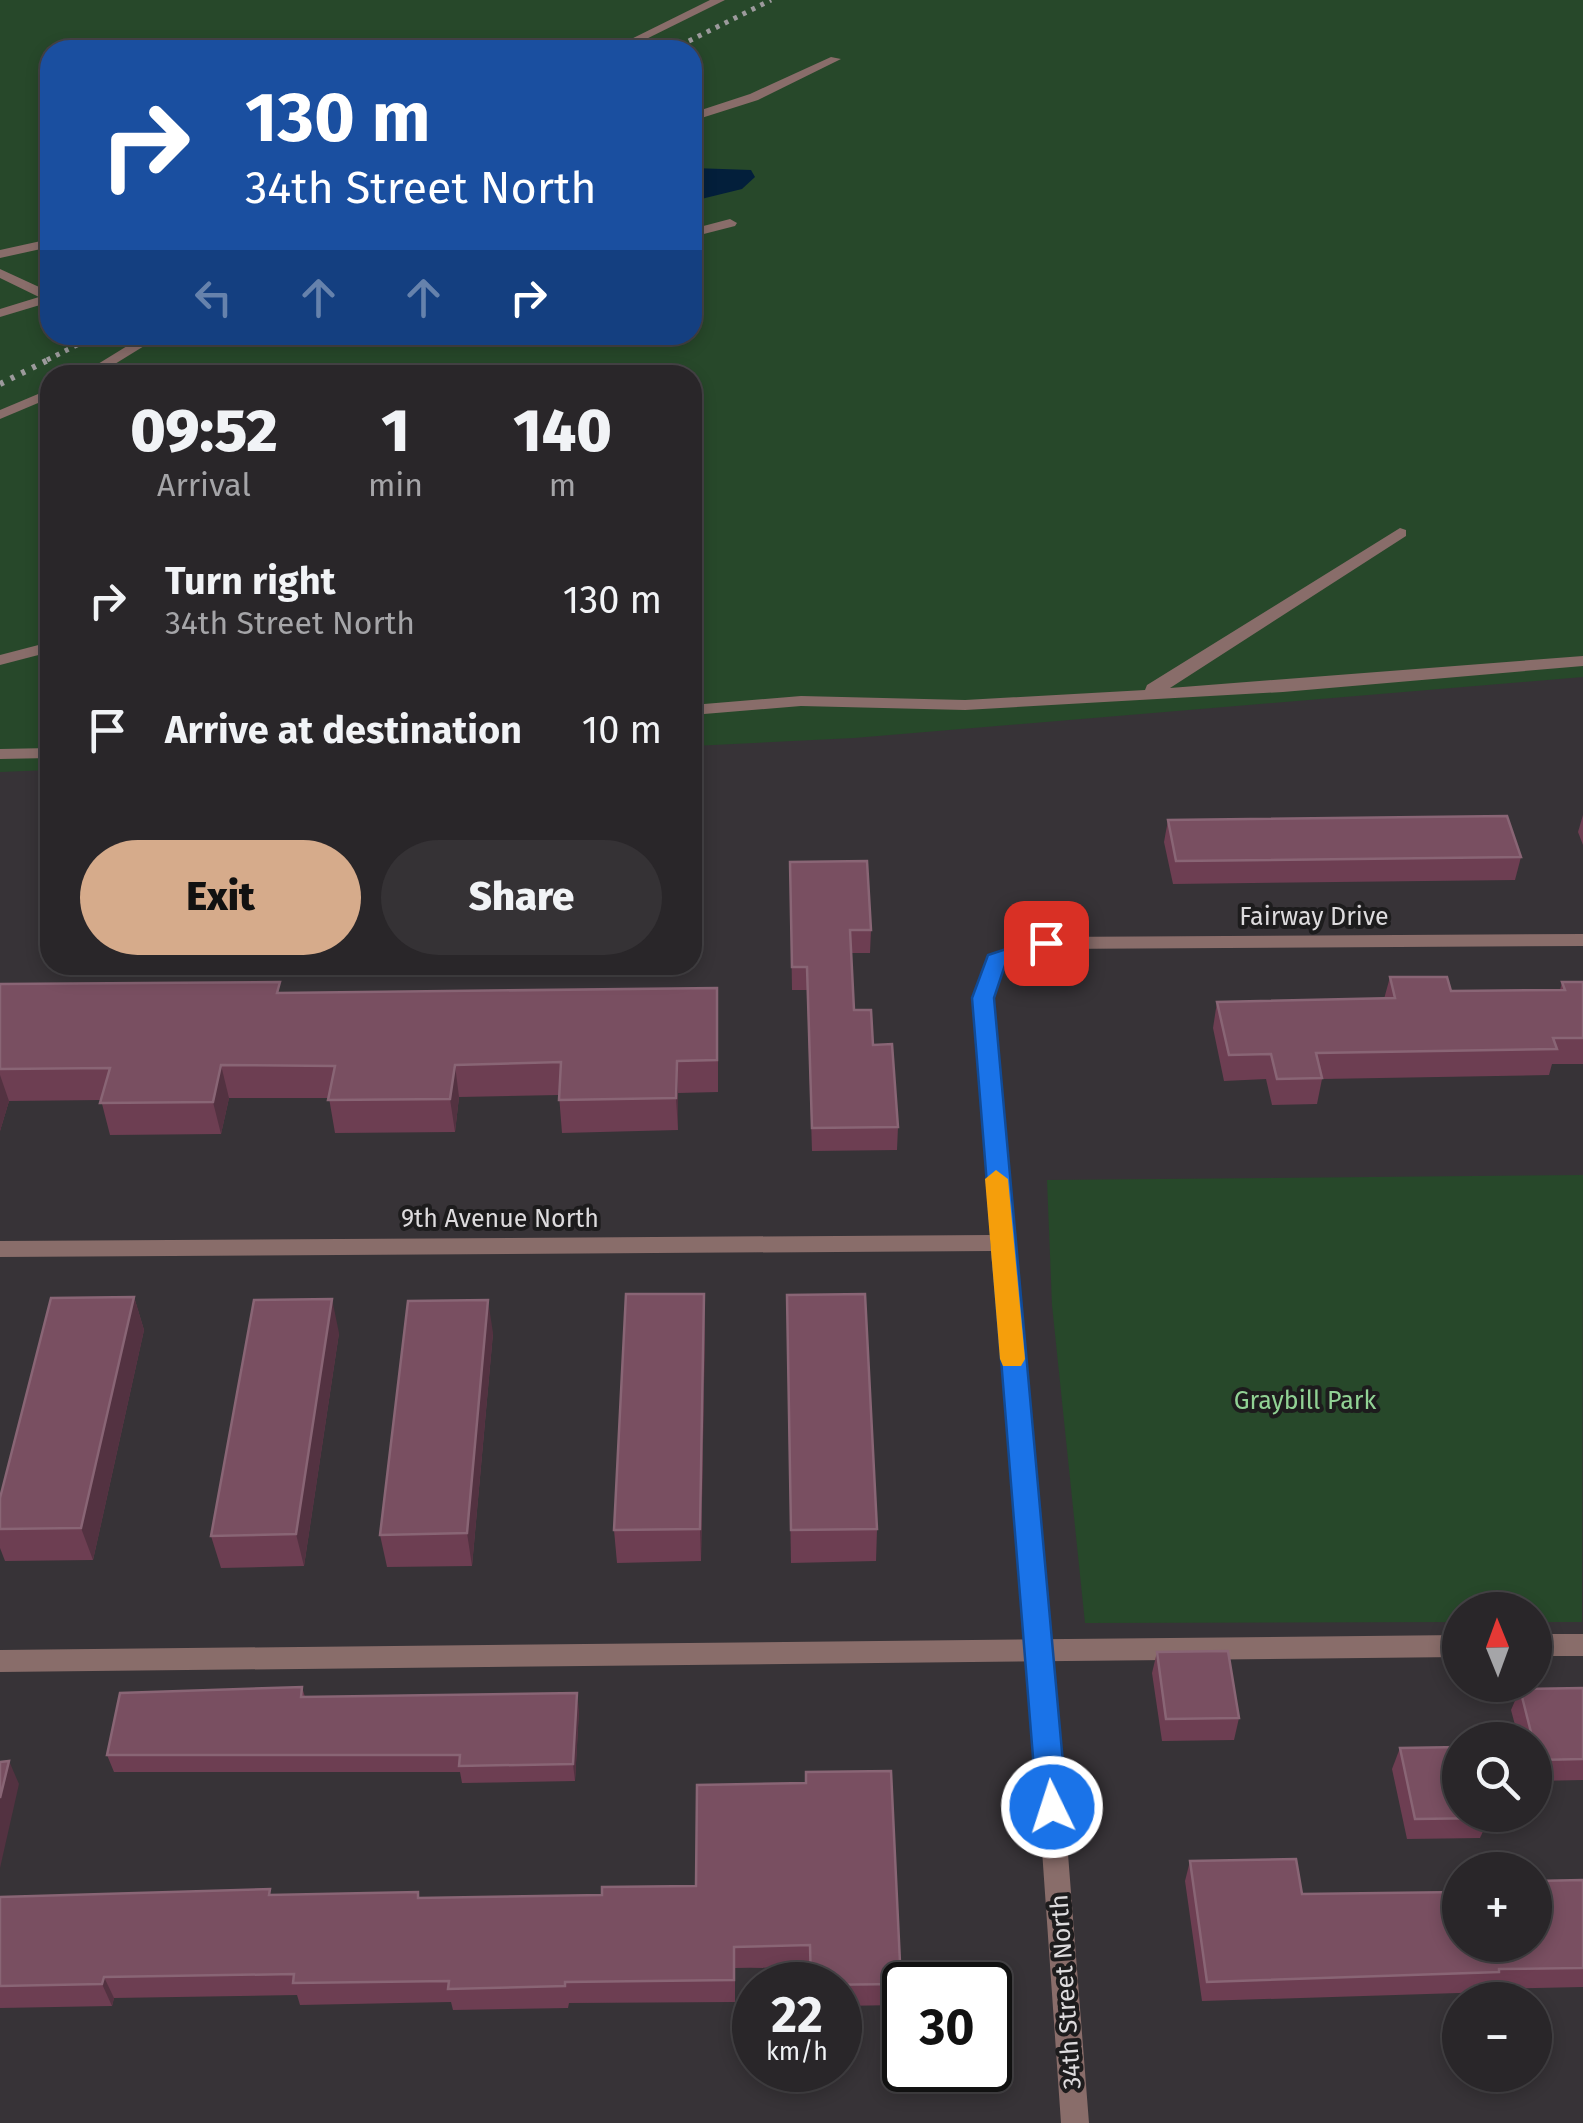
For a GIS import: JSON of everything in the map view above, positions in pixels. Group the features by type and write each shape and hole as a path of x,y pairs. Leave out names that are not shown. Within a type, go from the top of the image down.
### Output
{"street":[{"path":"636,40 720,0"},
{"path":"702,114 754,97 835,58"},
{"path":"702,230 730,223"},
{"path":"0,254 40,245"},
{"path":"0,273 40,293"},
{"path":"0,313 40,301"},
{"path":"102,365 131,345"},
{"path":"0,415 40,397"},
{"path":"1124,695 1162,686 1400,533"},
{"path":"0,660 40,650"},
{"path":"702,709 802,701 966,705 1283,687 1583,660"},
{"path":"0,754 40,752"},
{"name":"Fairway Drive","path":"1046,943 1583,940"},
{"name":"34th Street North","path":"1046,943 996,960 983,998 1001,1243 1040,1649 1075,2123"},
{"name":"9th Avenue North","path":"0,1249 1001,1243"},
{"path":"1552,1646 1583,1645"},
{"path":"0,1661 1442,1646"}],"green space":[{"path":"0,0 1583,0 1583,677 854,738 702,746 702,365 40,365 40,770 0,772"},
{"name":"Graybill Park","path":"1583,1175 1582,1622 1552,1622 1552,1592 1442,1592 1442,1622 1085,1623 1052,1305 1047,1180"}],"water":[{"path":"702,168 751,170 755,177 742,189 702,199"}],"building":[{"path":"1507,816 1521,857 1176,861 1168,820"},
{"path":"867,861 871,930 850,930 854,1010 871,1010 873,1045 892,1044 898,1127 812,1128 807,967 792,967 790,862"},
{"path":"1390,977 1447,977 1451,991 1565,990 1562,982 1583,982 1583,1038 1553,1038 1557,1049 1316,1053 1322,1078 1277,1079 1271,1054 1229,1055 1217,1002 1395,998"},
{"path":"280,982 277,993 717,988 717,1060 677,1061 676,1098 559,1100 561,1062 455,1065 450,1099 328,1100 335,1066 221,1065 213,1102 100,1103 110,1068 0,1069 0,984"},
{"path":"626,1294 704,1294 700,1529 614,1530"},
{"path":"865,1294 877,1529 791,1530 787,1295"},
{"path":"134,1297 81,1528 0,1529 0,1498 51,1298"},
{"path":"332,1299 296,1534 211,1536 254,1300"},
{"path":"488,1300 467,1533 380,1535 408,1301"},
{"path":"1228,1651 1239,1718 1166,1719 1157,1652"},
{"path":"302,1687 301,1697 577,1693 573,1764 459,1766 460,1755 107,1755 120,1693"},
{"path":"1552,1688 1583,1688 1583,1759 1552,1760 1552,1722 1528,1722 1523,1702 1552,1702"},
{"path":"1442,1747 1442,1819 1415,1819 1400,1748"},
{"path":"9,1761 0,1798 0,1762"},
{"path":"891,1771 900,1962 882,1962 882,1984 862,1984 862,1962 810,1962 810,1945 734,1947 732,1980 565,1982 565,1986 448,1989 449,1981 293,1983 294,1974 104,1977 102,1984 0,1986 0,1897 270,1889 269,1895 418,1892 418,1898 602,1895 602,1887 696,1886 697,1785 806,1783 806,1772"},
{"path":"1296,1859 1302,1894 1442,1892 1442,1962 1552,1962 1552,1881 1583,1880 1583,1968 1207,1982 1190,1861"}],"railway":[{"path":"691,40 771,0"},
{"path":"47,360 77,345"},
{"path":"0,384 52,358"}],"slow traffic":[{"path":"996,1179 1012,1359"}],"route":[{"path":"1046,943 996,960 983,998 1052,1807"}]}
